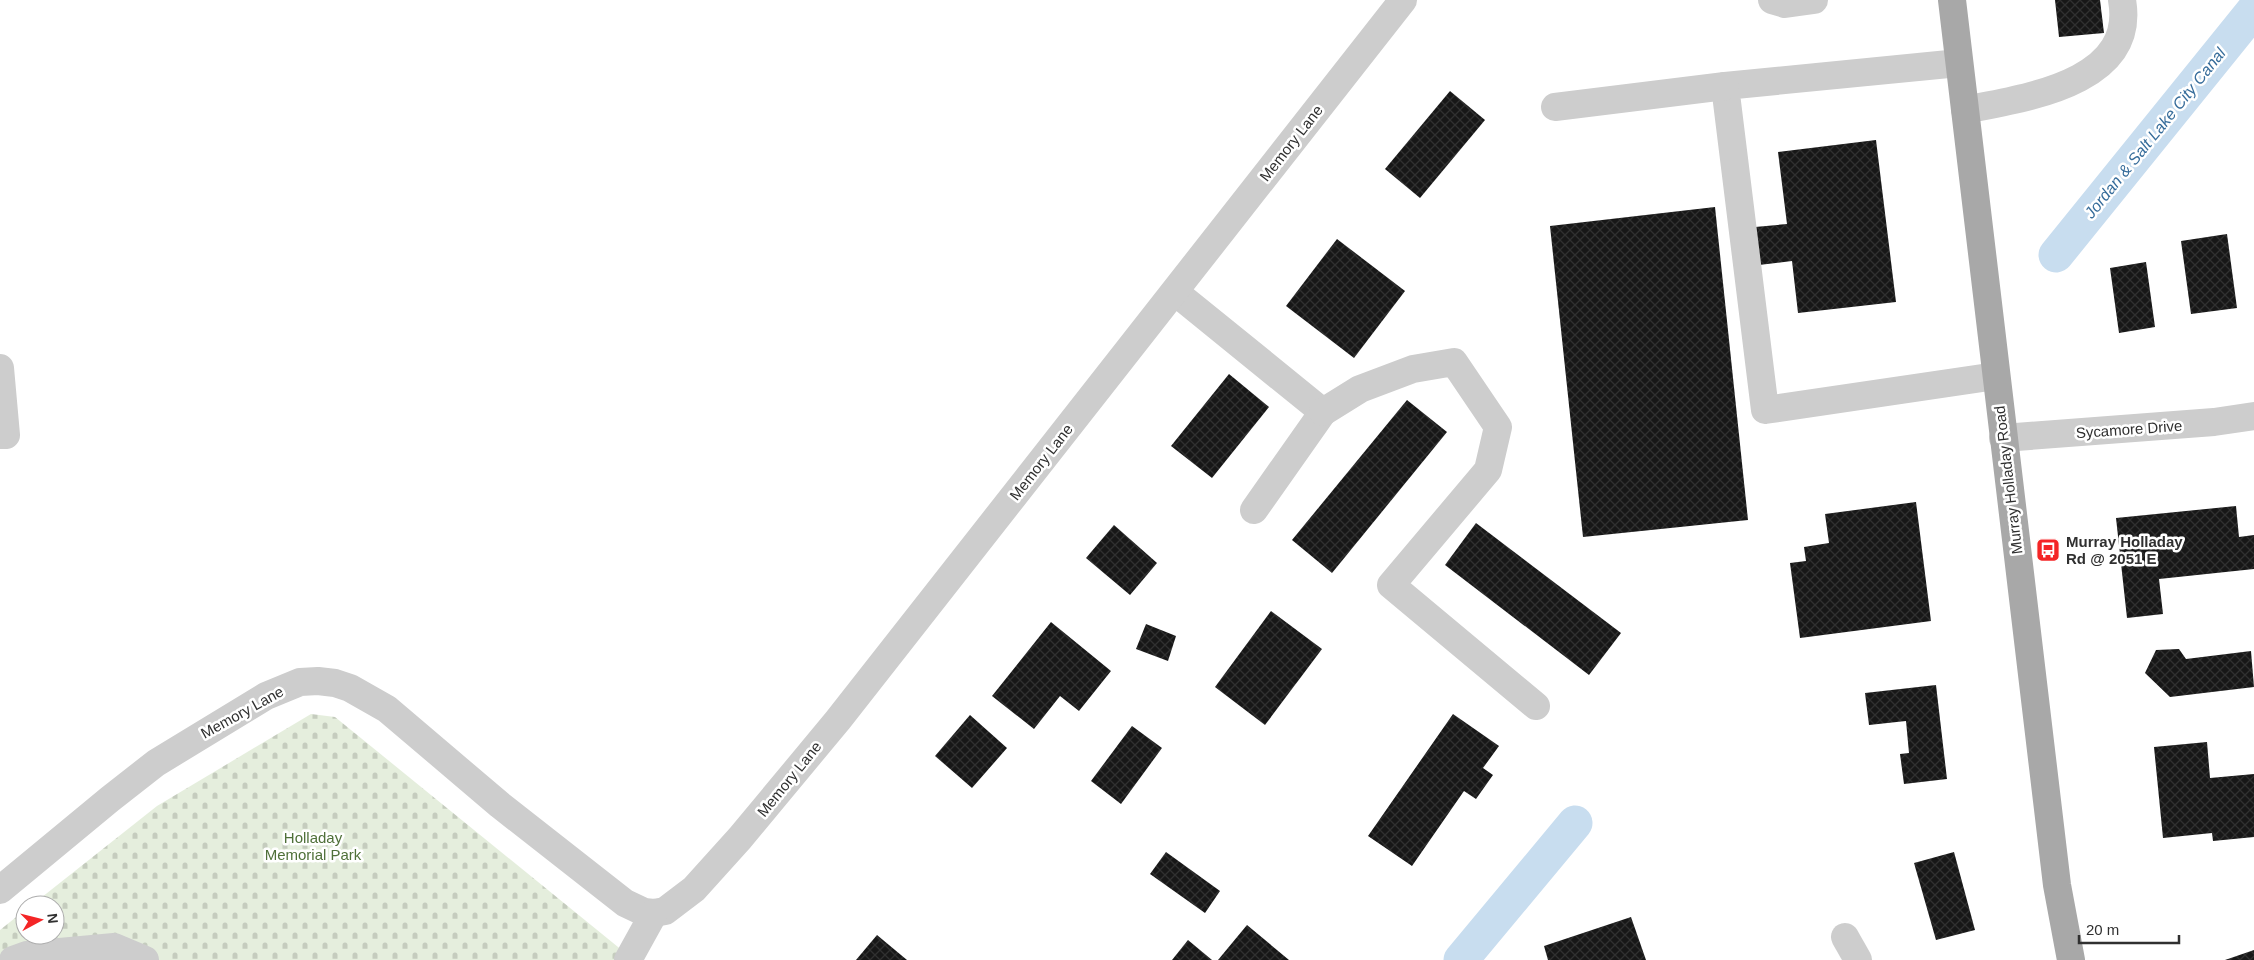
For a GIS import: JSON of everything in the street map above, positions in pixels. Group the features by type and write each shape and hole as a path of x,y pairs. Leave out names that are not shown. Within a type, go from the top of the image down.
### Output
{"main road":[{"name":"Murray Holladay Road","path":"1952,0 2057,885 2071,960"}],"street":[{"name":"Memory Lane","path":"0,890 110,799 156,764 266,696 300,682 318,680 350,688 387,709 500,805 626,903 644,912 654,913 665,910 684,898 740,838 838,720 1403,0"},
{"path":"1772,0 1785,4 1814,0"},
{"path":"1965,110 2040,94 2072,82 2095,70 2113,49 2122,29 2124,13 2122,0"},
{"path":"1555,107 1725,86 1959,63"},
{"path":"1725,86 1765,410 1996,376"},
{"path":"1174,292 1323,412"},
{"path":"1254,510 1323,412 1360,389 1413,369 1454,362 1498,427 1488,470 1391,585 1536,706"},
{"path":"0,368 3,435"},
{"name":"Sycamore Drive","path":"2003,438 2214,422 2254,416"},
{"path":"628,960 654,913"},
{"path":"13,960 27,955 114,947 145,960"}],"green space":[{"name":"Holladay Memorial Park","path":"311,714 335,717 634,960 0,960 0,930 15,918 15,945 65,945 65,895 45,895 157,806"}],"building":[{"path":"2055,0 2100,0 2104,33 2059,37"},
{"path":"1450,91 1485,120 1420,198 1385,169"},
{"path":"1876,140 1896,302 1798,313 1792,261 1759,265 1755,227 1787,224 1778,152"},
{"path":"1715,207 1748,520 1583,537 1550,226"},
{"path":"2227,234 2237,308 2191,314 2181,241"},
{"path":"1337,239 1405,291 1354,358 1286,306"},
{"path":"2146,262 2155,327 2119,333 2110,268"},
{"path":"1229,374 1269,407 1212,478 1171,446"},
{"path":"1407,400 1447,432 1332,573 1292,540"},
{"path":"1916,502 1931,621 1800,638 1790,563 1806,561 1804,547 1829,543 1825,514"},
{"path":"2236,506 2239,537 2254,535 2254,569 2159,579 2163,614 2127,618 2116,518"},
{"path":"1476,523 1621,633 1589,675 1445,565"},
{"path":"1114,525 1157,563 1130,595 1086,558"},
{"path":"1271,611 1322,649 1265,725 1215,687"},
{"path":"1051,622 1111,671 1079,711 1060,696 1034,729 992,696"},
{"path":"1146,624 1176,636 1168,661 1136,649"},
{"path":"2179,649 2186,659 2251,651 2254,687 2170,697 2145,673 2156,650"},
{"path":"1936,685 1947,779 1904,784 1900,754 1909,753 1906,721 1869,725 1865,693"},
{"path":"1453,714 1499,746 1483,768 1493,775 1476,799 1464,791 1412,866 1368,836"},
{"path":"970,715 1007,748 972,788 935,756"},
{"path":"1132,726 1162,748 1121,804 1091,781"},
{"path":"2207,742 2210,778 2254,774 2254,837 2213,841 2212,833 2163,838 2154,747"},
{"path":"1166,852 1220,891 1205,913 1150,874"},
{"path":"1954,852 1975,930 1936,940 1914,863"},
{"path":"1631,917 1646,960 1548,960 1544,946"},
{"path":"1247,925 1289,960 1218,960"},
{"path":"877,935 907,960 856,960"},
{"path":"1188,940 1212,960 1172,960"},
{"path":"2254,950 2254,960 2225,960"}],"waterway":[{"name":"Jordan & Salt Lake City Canal","path":"2056,255 2254,10"},
{"name":"Jordan & Salt Lake City Canal","path":"1461,960 1575,823"}],"place":[{"name":"Murray Holladay Rd @ 2051 E","path":"2048,550"}]}
